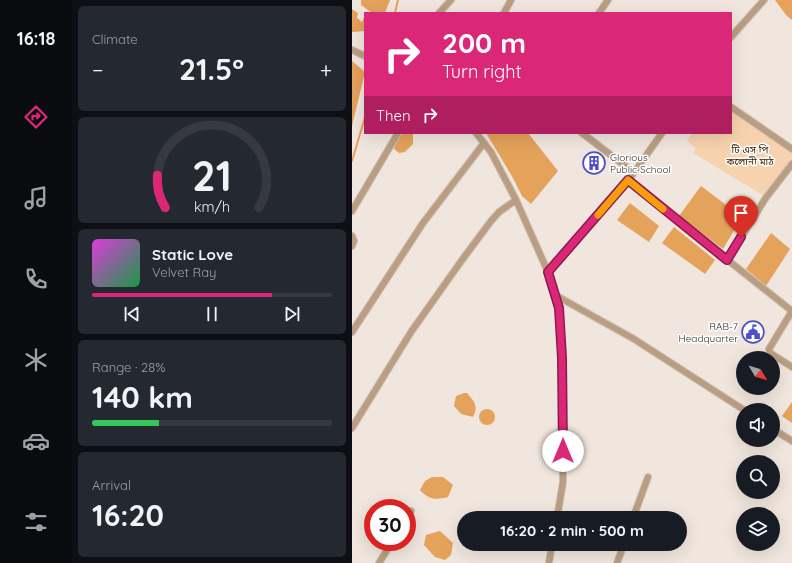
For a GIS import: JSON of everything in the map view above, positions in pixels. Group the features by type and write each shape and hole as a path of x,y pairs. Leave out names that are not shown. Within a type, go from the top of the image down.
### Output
{"street":[{"path":"440,12 451,0"},
{"path":"505,12 511,0"},
{"path":"600,12 608,0"},
{"path":"732,36 764,0"},
{"path":"352,50 364,56"},
{"path":"732,108 792,149"},
{"path":"352,211 397,134"},
{"path":"477,134 484,143 516,200 548,272 559,308 562,358 563,482 558,511"},
{"path":"583,134 633,172"},
{"path":"548,272 628,180 661,134"},
{"path":"352,332 423,223 484,143"},
{"path":"727,260 765,199 792,164"},
{"path":"628,180 792,311 769,349 770,353 792,367"},
{"path":"352,428 411,332 462,260 499,212 516,200"},
{"path":"352,236 354,241 352,246"},
{"path":"555,295 634,339 736,405"},
{"path":"780,434 792,442"},
{"path":"636,511 648,477"},
{"path":"379,563 386,551"},
{"path":"549,563 551,551"},
{"path":"617,563 621,551"}],"green space":[{"name":"টি এস পি কলোনী মাঠ","path":"732,108 792,149 792,164 766,197 693,153 696,148 687,141 691,134 732,134"}],"shaded area":[{"path":"361,0 390,0 385,12 371,12 361,5"},
{"path":"775,0 792,0 792,20 786,15"},
{"path":"352,9 358,13 357,18 362,22 364,17 364,31 352,32"},
{"path":"352,61 364,71 364,76 352,126"},
{"path":"401,134 413,134 413,144 405,152 399,153 394,149 395,142"},
{"path":"487,134 529,134 558,171 531,204 522,196"},
{"path":"701,186 742,217 723,249 679,216"},
{"path":"630,203 659,226 649,242 617,220"},
{"path":"674,227 715,260 705,274 662,243"},
{"path":"771,233 790,249 766,286 746,269"},
{"path":"467,393 475,404 476,410 473,417 461,414 454,406 456,396"},
{"path":"792,402 792,423 782,416"},
{"path":"487,409 494,414 495,417 490,424 487,425 480,420 479,417 484,410"},
{"path":"432,477 443,477 453,485 448,497 440,499 433,498 426,496 420,490 425,481"},
{"path":"440,531 453,543 451,555 445,560 435,557 424,545 426,535"}],"waterway":[{"path":"395,12 398,0"},
{"path":"352,161 364,120"}],"slow traffic":[{"path":"598,215 628,180 663,209"}],"place":[{"name":"Glorious Public School","path":"594,163"},
{"name":"RAB-7 Headquarter","path":"753,332"}],"route":[{"path":"563,451 562,358 559,308 548,272 628,180 727,260 741,237"}]}
